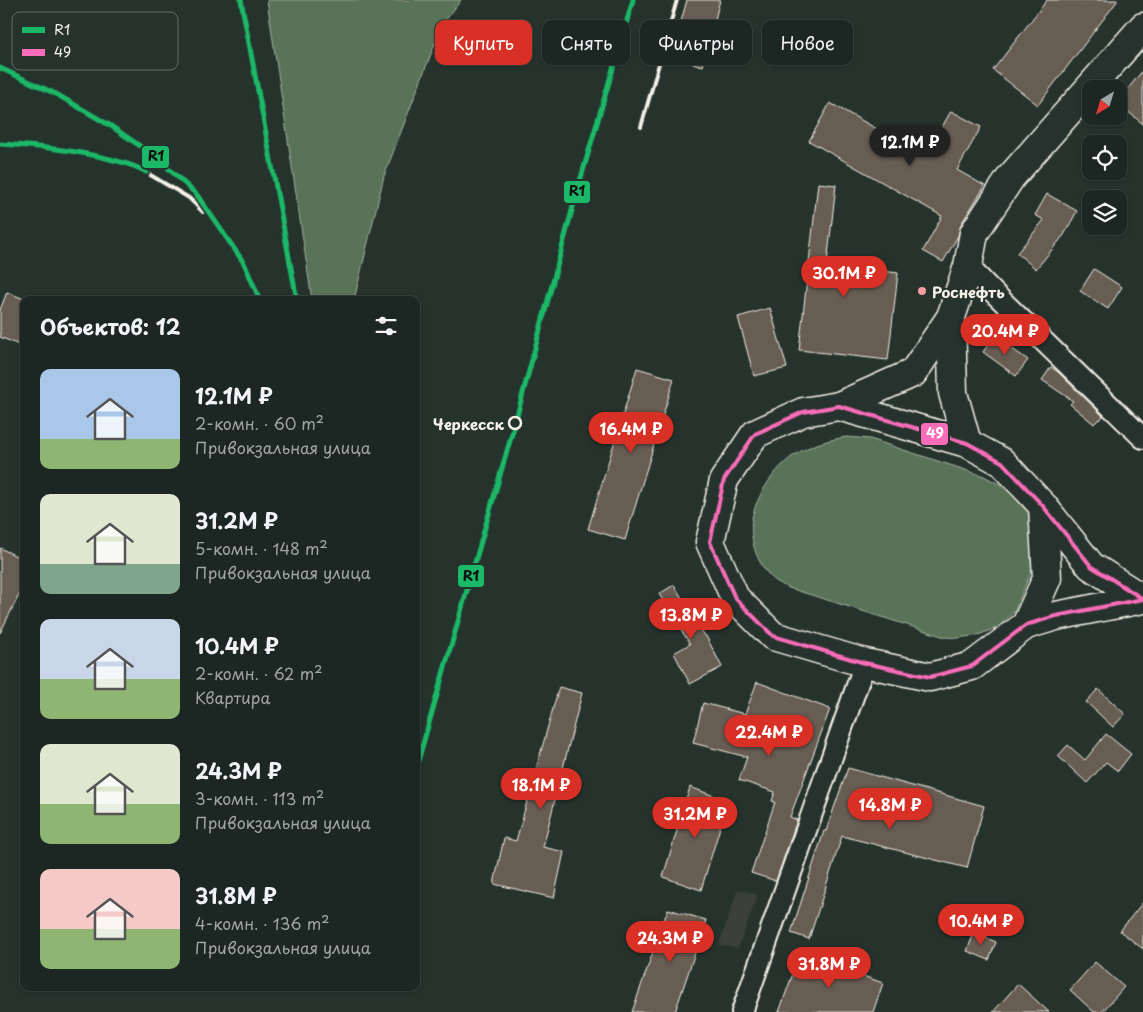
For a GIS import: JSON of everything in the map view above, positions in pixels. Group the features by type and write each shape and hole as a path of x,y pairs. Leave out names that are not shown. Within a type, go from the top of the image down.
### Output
{"street":[{"path":"1143,27 1011,177 974,234 968,266 951,318 913,374 839,406 802,412 755,434 724,480 710,542 735,598 773,636 865,663 930,677 972,666 1026,625 1056,616 1143,599"},
{"path":"968,266 1143,438"},
{"path":"951,318 953,393 967,443"},
{"path":"839,406 967,443 1002,462 1043,506 1090,566 1143,599"},
{"path":"1026,625 1047,578 1043,506"},
{"path":"742,1012 865,663"}],"shaded area":[{"path":"738,889 758,895 738,948 719,945"}],"green space":[{"path":"267,0 461,0 446,20 435,20 435,43 384,176 355,296 311,296"},
{"path":"847,437 870,439 984,476 999,484 1013,495 1029,512 1038,534 1036,560 1014,612 997,628 978,635 958,638 945,637 789,588 776,581 764,569 756,553 751,527 757,502 767,484 786,461 799,452 819,444"}],"building":[{"path":"687,0 720,0 715,20 681,20"},
{"path":"1047,0 1118,0 1038,105 993,70"},
{"path":"1143,70 1143,124 1128,112 1128,89"},
{"path":"830,103 926,156 951,111 981,127 957,170 985,186 961,224 958,236 943,262 923,251 942,216 809,141"},
{"path":"818,183 836,185 827,264 898,273 888,360 799,350"},
{"path":"1047,194 1077,211 1064,235 1036,269 1017,253 1044,220 1035,215"},
{"path":"1094,269 1122,287 1108,309 1080,291"},
{"path":"7,292 20,297 20,345 0,337 0,310"},
{"path":"770,308 787,368 754,376 738,317"},
{"path":"994,336 1028,360 1016,376 983,352"},
{"path":"1051,367 1103,416 1100,420 1094,424 1070,404 1073,401 1042,380"},
{"path":"637,368 674,379 625,540 588,529"},
{"path":"0,548 20,558 20,593 0,633"},
{"path":"674,585 706,636 722,667 690,684 674,653 690,644 659,594"},
{"path":"757,682 830,709 790,817 797,820 776,881 751,873 775,802 772,801 775,792 739,780 747,757 693,743 703,703 745,714"},
{"path":"559,687 582,693 543,847 564,852 554,898 494,884 504,838 516,841"},
{"path":"1098,689 1125,714 1113,727 1086,702"},
{"path":"1106,734 1131,754 1118,771 1106,762 1087,783 1058,756 1068,745 1085,760"},
{"path":"848,768 984,806 967,868 842,836 809,939 791,933 824,831 826,831"},
{"path":"690,787 728,801 701,890 663,877"},
{"path":"1143,902 1143,949 1120,931"},
{"path":"668,909 706,920 675,1012 632,1012"},
{"path":"974,933 996,942 989,960 967,951"},
{"path":"800,954 883,983 873,1012 779,1012"},
{"path":"1095,962 1124,987 1102,1012 1094,1012 1070,990"},
{"path":"1018,984 1049,1012 993,1012"}],"railway":[{"path":"241,0 296,296"},
{"path":"515,423 578,188 633,0"},
{"path":"641,127 677,0"},
{"path":"0,68 56,94 111,126 156,157 197,195 244,263 258,296"},
{"path":"0,144 38,146 86,153 137,167 189,198 203,212"}],"transit line":[{"name":"R1","path":"241,0 296,296"},
{"name":"R1","path":"420,754 515,423 578,188 633,0"},
{"name":"R1","path":"0,68 56,94 111,126 156,157 197,195 244,263 258,296"},
{"name":"R1","path":"0,144 42,147 83,153 129,164 146,172"},
{"name":"49","path":"839,406 967,443 1002,462 1043,506 1091,566 1143,599 1056,616 1026,625 972,666 930,677 865,663 773,636 735,598 710,542 724,480 755,434 803,412 839,406"}],"place":[{"name":"Роснефть","path":"922,291"},
{"name":"Черкесск","path":"515,423"}]}
